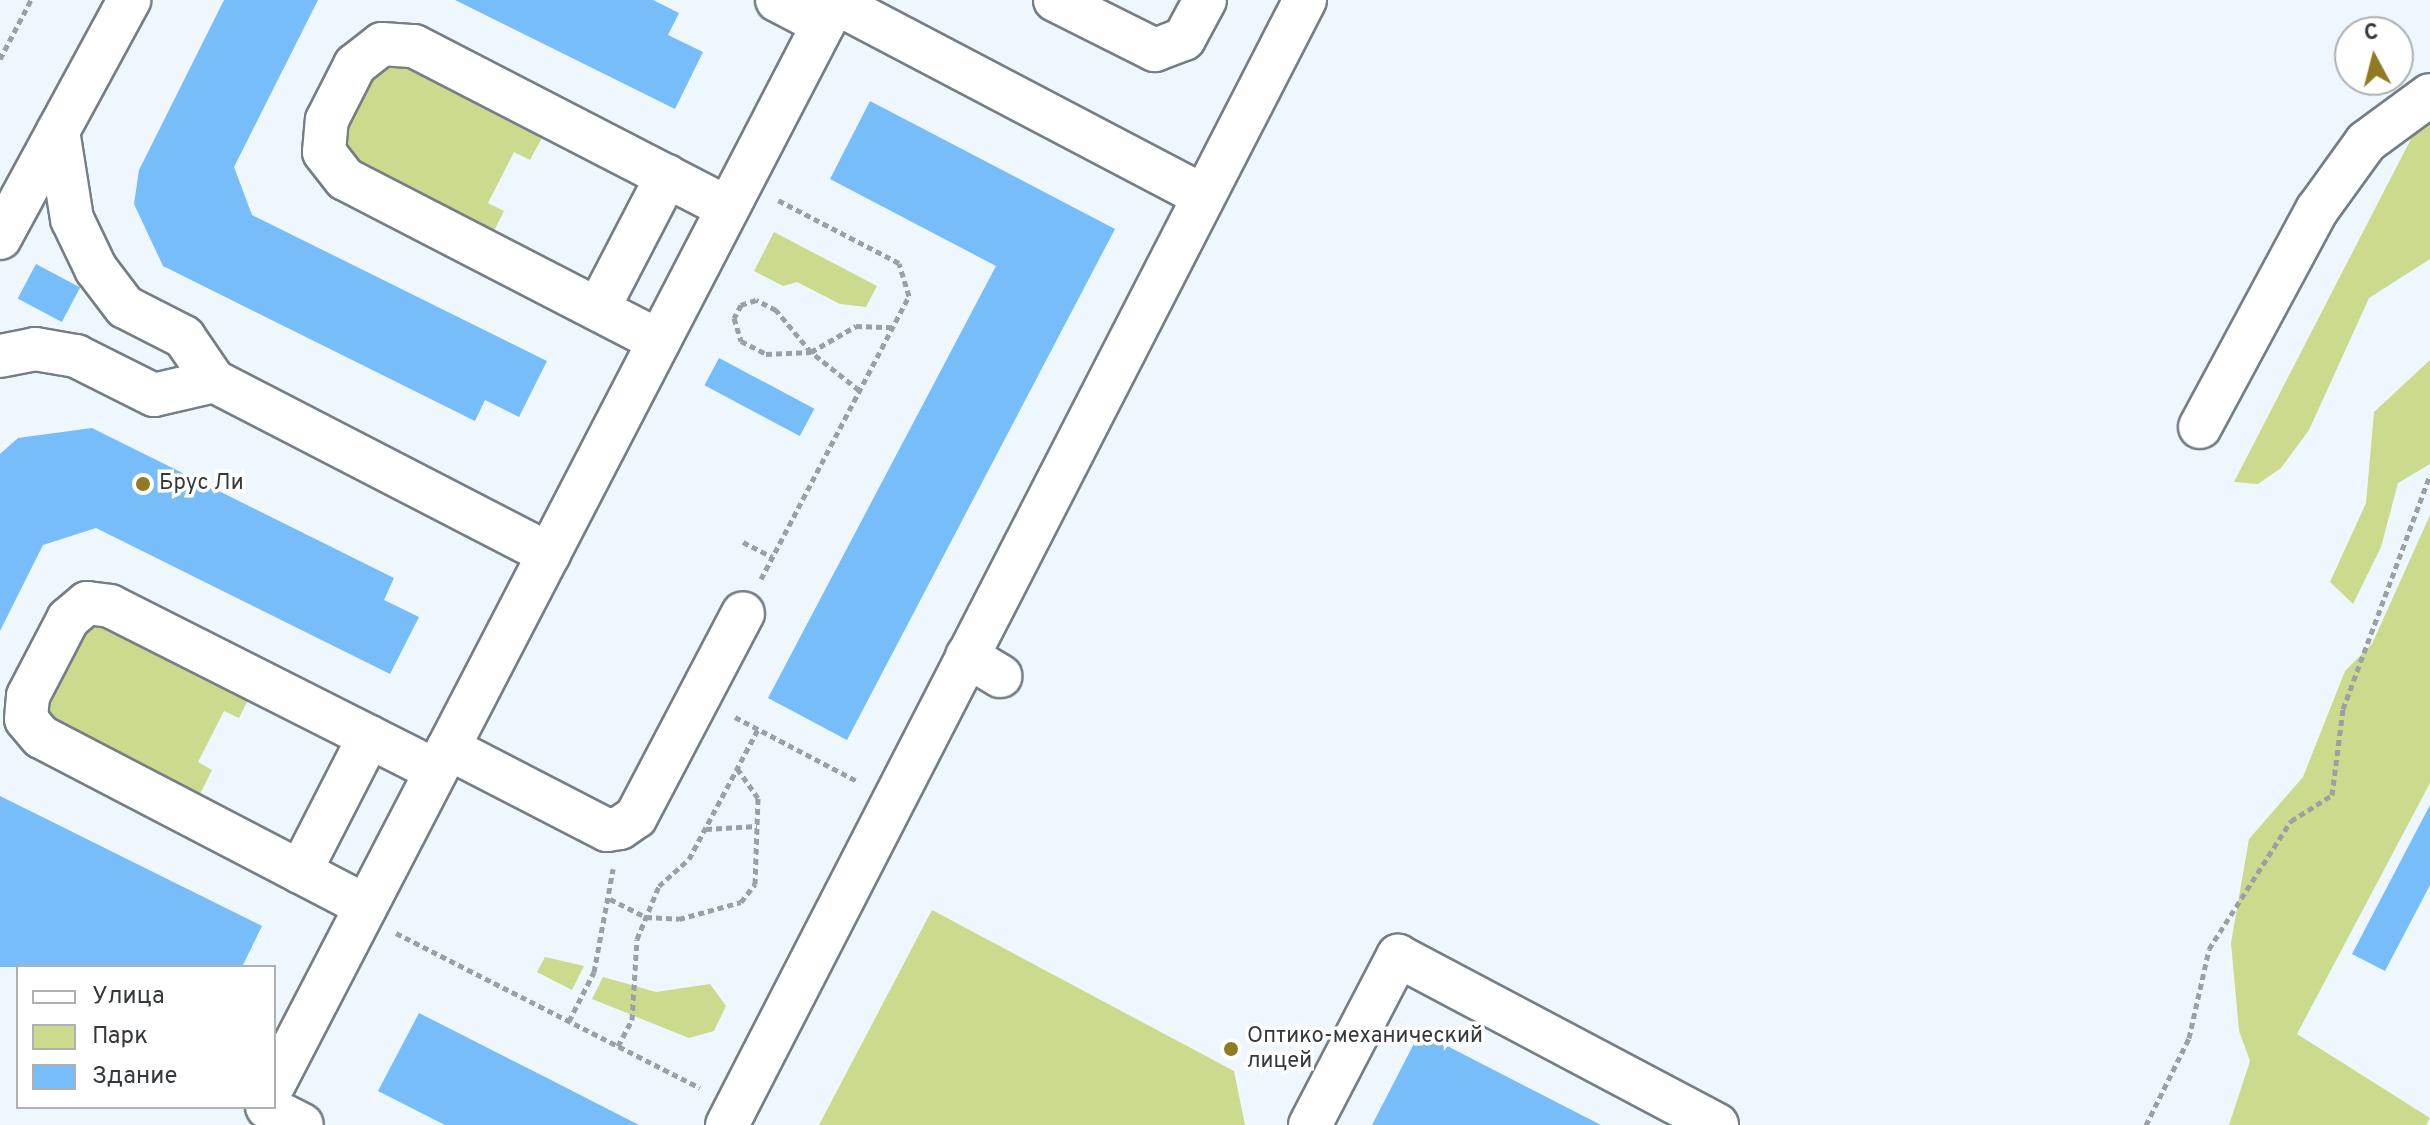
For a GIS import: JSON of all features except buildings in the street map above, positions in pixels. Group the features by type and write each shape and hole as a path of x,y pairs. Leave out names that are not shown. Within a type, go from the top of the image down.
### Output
{"lane":[{"path":"0,238 129,0"},
{"path":"777,0 831,9 1202,195"},
{"path":"1055,0 1155,50 1184,39 1205,0"},
{"path":"732,1116 894,800 984,666 1202,195 1305,0"},
{"path":"276,1080 831,9"},
{"path":"659,341 345,179 324,152 327,120 348,79 382,44 414,46 667,176 735,194"},
{"path":"2200,427 2317,210 2366,142 2430,95"},
{"path":"58,131 72,219 96,269 125,307 184,337 214,381 549,554"},
{"path":"598,309 667,176"},
{"path":"0,356 35,349 76,356 154,395 214,381"},
{"path":"364,910 300,872 41,737 26,719 28,696 68,619 87,603 110,606 369,737 442,759 607,830 620,828 636,817 743,613"},
{"path":"300,872 369,737"},
{"path":"1310,1125 1398,956 1717,1125"},
{"path":"268,1109 302,1125"}],"path":[{"path":"0,59 31,0"},
{"path":"735,194 899,263 909,296 743,613"},
{"path":"859,390 811,352 776,310 756,300 741,305 734,318 741,341 766,354 811,352 856,326 892,327"},
{"path":"2146,1125 2189,1038 2209,949 2291,821 2332,795 2343,709 2430,475"},
{"path":"743,542 772,557"},
{"path":"698,698 894,800"},
{"path":"618,1046 632,1020 637,939 659,886 689,859 758,729"},
{"path":"610,899 646,917 679,919 741,902 755,884 758,798 737,768"},
{"path":"705,829 757,826"},
{"path":"569,1021 594,972 610,899 620,828"},
{"path":"364,910 618,1046 732,1116"}],"green space":[{"path":"386,62 405,63 544,134 530,160 514,152 488,203 504,211 494,231 356,159 343,144 344,124 369,75"},
{"path":"2430,102 2430,259 2369,298 2309,430 2281,468 2258,484 2234,482"},
{"path":"774,232 877,286 866,307 840,304 797,282 783,286 754,271"},
{"path":"2430,360 2430,464 2398,483 2381,547 2353,604 2330,582 2366,503 2374,412"},
{"path":"2430,515 2430,783 2297,1034 2430,1118 2426,1125 2229,1125 2250,1061 2239,1031 2231,943 2249,839 2303,777 2345,671 2372,644"},
{"path":"92,628 108,628 248,700 239,718 224,711 198,762 212,770 199,796 59,724 48,711 79,638"},
{"path":"932,910 1234,1071 1245,1125 819,1125"},
{"path":"545,957 584,966 572,990 537,972"},
{"path":"603,977 656,992 710,984 726,1006 714,1031 689,1038 592,999"}],"place":[{"name":"Брус Ли","path":"143,484"},
{"name":"Оптико-механический лицей","path":"1231,1049"}]}
